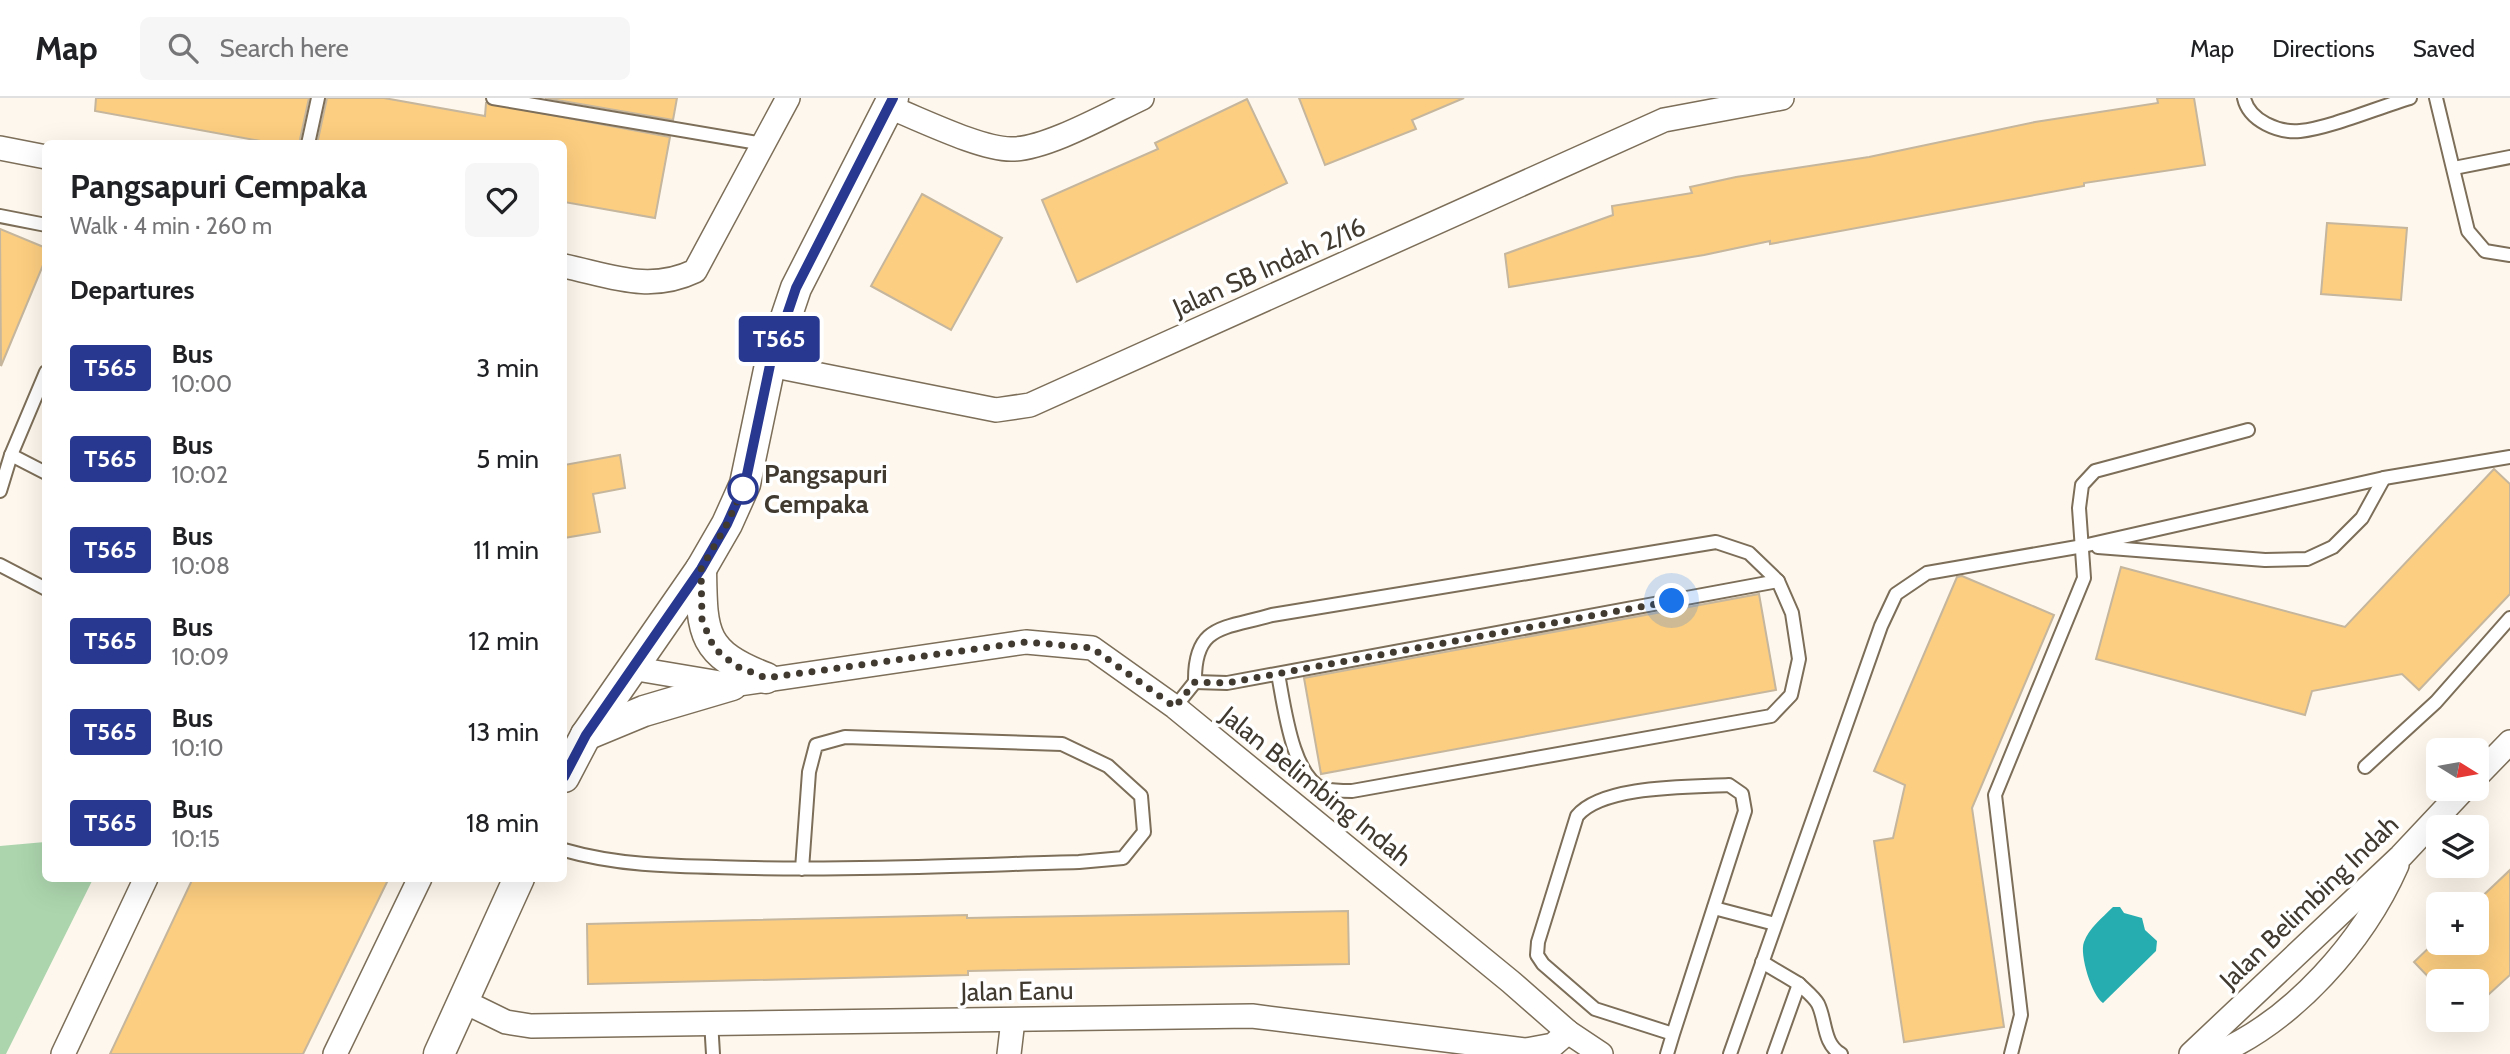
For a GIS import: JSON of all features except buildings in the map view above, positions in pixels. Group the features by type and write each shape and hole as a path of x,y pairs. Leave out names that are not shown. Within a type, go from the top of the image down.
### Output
{"street":[{"path":"567,267 648,284 673,282 695,271 788,98"},
{"path":"567,768 631,668 701,569 727,524 745,484 770,365 796,288 891,103 978,141 1012,150 1052,140 1142,98"},
{"name":"Jalan SB Indah 2/16","path":"770,365 996,410 1030,405 1664,120 1782,98"},
{"path":"0,148 42,156"},
{"path":"701,569 702,620 714,648 736,666 766,678"},
{"name":"Jalan Belimbing Indah","path":"631,668 732,685 1026,642 1092,648 1175,707 1511,982 1568,1032 1601,1054"},
{"path":"586,735 644,711 732,685"},
{"path":"2489,763 2510,741"},
{"name":"Jalan Belimbing Indah","path":"2191,1054 2401,856 2453,802"},
{"path":"2216,1054 2245,1041 2310,991 2381,901 2401,856"},
{"path":"63,1054 144,882"},
{"path":"335,1054 418,882"},
{"path":"439,1054 465,1002 517,882"},
{"name":"Jalan Eanu","path":"465,1002 506,1022 531,1026 711,1021 1252,1016 1494,1051 1526,1050 1553,1045 1568,1032"},
{"path":"1009,1054 1013,1020"}],"lane":[{"path":"309,140 318,98"},
{"path":"493,98 764,144"},
{"path":"2244,98 2245,104 2266,126 2299,131 2410,98"},
{"path":"2436,98 2468,231 2485,251 2510,255"},
{"path":"2454,168 2510,157"},
{"path":"0,216 42,224"},
{"path":"0,491 10,455 42,381"},
{"path":"2011,1054 2021,1015 1995,795 2084,578 2079,508 2082,485 2095,471 2248,430"},
{"path":"10,455 42,471"},
{"path":"1730,1054 1881,626 1896,594 1927,573 2082,546 2384,478 2510,457"},
{"path":"2082,546 2264,560 2308,559 2333,547 2362,517 2384,478"},
{"path":"1175,707 1195,682 1195,656 1210,633 1272,615 1716,542 1749,553 1778,582 1792,613 1798,659 1791,695 1771,716 1352,792 1323,788 1303,772 1292,738 1278,674"},
{"path":"0,565 42,587"},
{"path":"1195,682 1227,683 1778,582"},
{"path":"2365,767 2436,702 2510,618"},
{"path":"567,851 589,857 674,868 802,869 1079,862 1122,858 1144,832 1141,796 1108,766 1062,744 845,737 816,745 809,772 802,869"},
{"path":"1667,1054 1745,811 1742,794 1730,785 1668,788 1597,799 1586,805 1577,816 1538,942 1537,955 1543,964 1595,1009 1673,1034"},
{"path":"1714,908 1775,925"},
{"path":"1762,962 1799,984 1818,1004 1825,1032 1841,1054"},
{"path":"1774,1054 1799,984"},
{"path":"711,1021 712,1054"}],"green space":[{"path":"42,842 42,882 92,882 6,1054 0,1054 0,846"}],"water":[{"path":"2113,907 2120,907 2124,913 2142,918 2145,930 2157,941 2156,951 2103,1003 2091,984 2083,948 2089,932"}],"bus line":[{"name":"T565","path":"567,770 586,735 701,569 727,524 745,484 770,365 796,288 893,98"}],"place":[{"name":"Pangsapuri Cempaka","path":"743,489"}],"route":[{"path":"743,489 745,484 727,524 701,569 702,620 714,648 736,666 766,678 1026,642 1092,648 1175,707 1195,682 1227,683 1672,601"}]}
